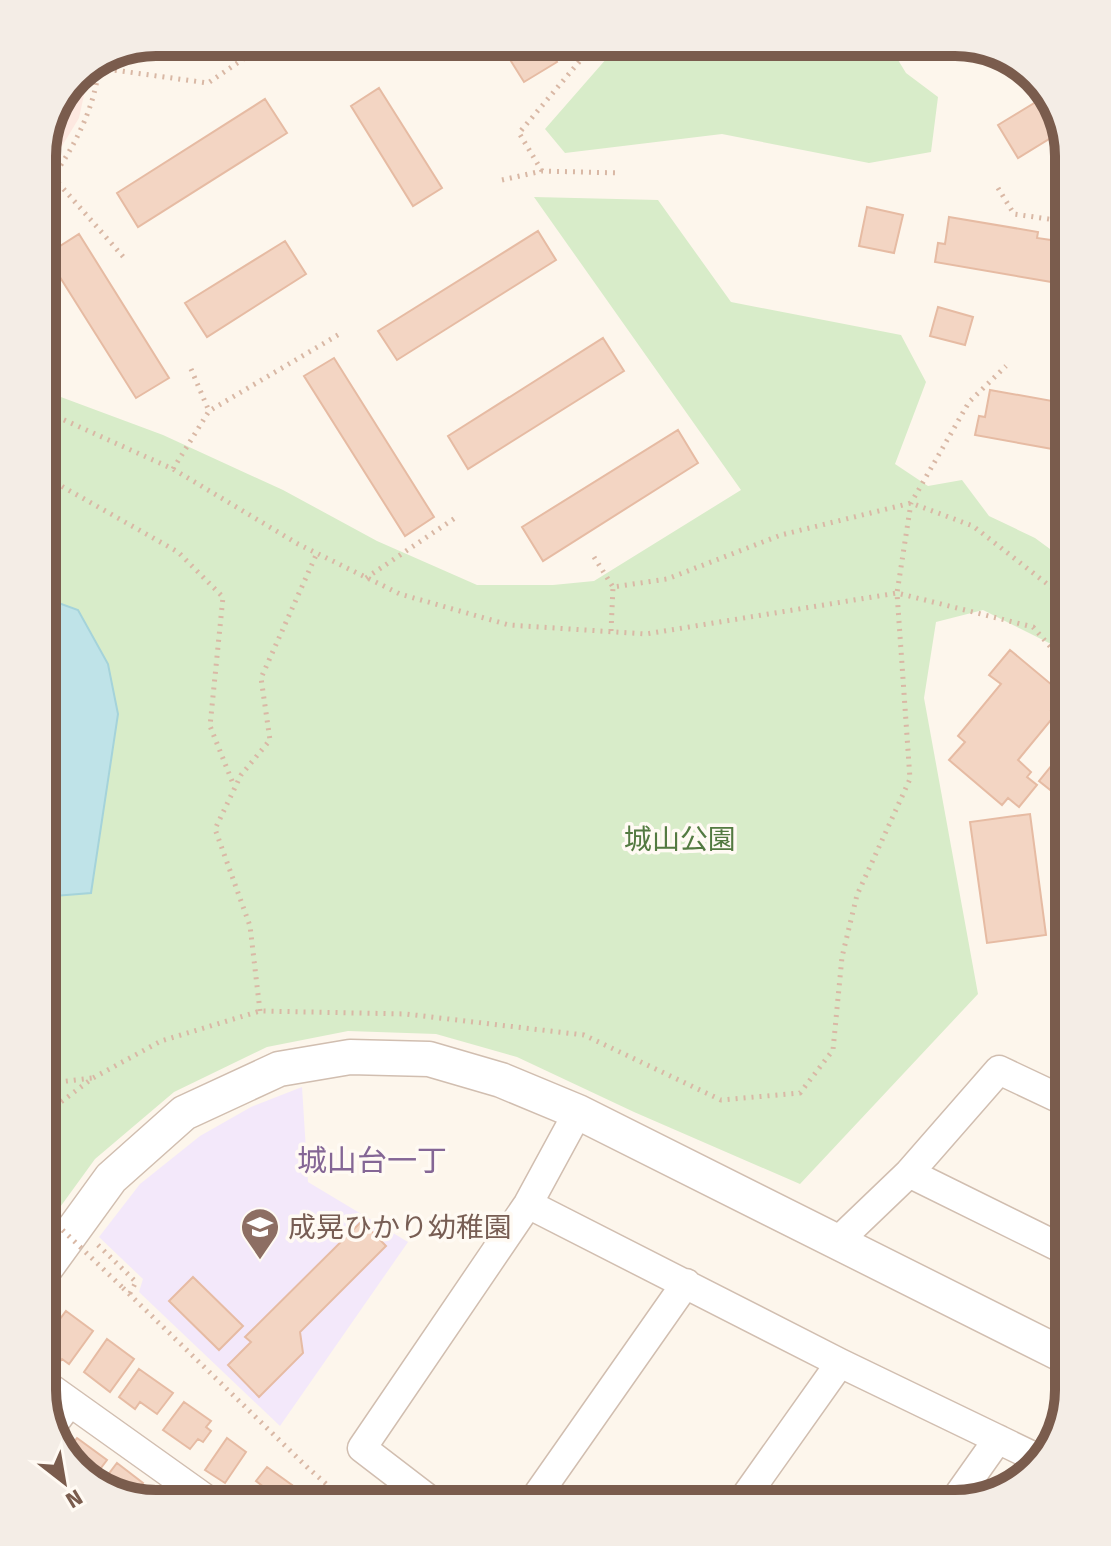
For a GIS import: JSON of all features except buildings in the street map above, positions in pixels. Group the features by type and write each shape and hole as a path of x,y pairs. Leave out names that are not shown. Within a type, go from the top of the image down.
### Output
{"street":[{"path":"56,1254 111,1178 184,1113 279,1069 350,1057 429,1059 501,1080 578,1112 1055,1351"},
{"path":"837,1242 909,1173 999,1070 1055,1096"},
{"path":"417,1490 362,1448 528,1204 578,1112"},
{"path":"909,1173 1055,1245"},
{"path":"528,1204 840,1363 1031,1455"},
{"path":"541,1490 686,1283"},
{"path":"750,1490 840,1363"},
{"path":"56,1393 193,1490"},
{"path":"59,1416 69,1403"},
{"path":"962,1489 998,1439"}],"path":[{"path":"109,68 208,83 248,56"},
{"path":"542,171 519,133 584,56"},
{"path":"56,172 85,122 96,76"},
{"path":"502,180 542,171 621,173"},
{"path":"56,180 127,261"},
{"path":"998,188 1014,214 1055,220"},
{"path":"173,469 209,411 343,332"},
{"path":"56,1106 93,1078 161,1041 260,1011 406,1014 584,1035 721,1100 800,1093 833,1050 842,957 857,895 910,779 897,593 911,503 969,402 1006,366"},
{"path":"191,369 209,411"},
{"path":"56,416 173,469 317,553 400,594 509,625 646,634 897,593 1033,627 1055,651"},
{"path":"56,482 178,552 223,597 210,726 235,787"},
{"path":"613,587 667,579 781,535 911,503 973,526 1055,590"},
{"path":"366,578 455,518"},
{"path":"260,1011 250,926 215,829 241,775 270,740 261,678 317,553"},
{"path":"594,557 613,587 611,632"},
{"path":"56,1082 93,1078"},
{"path":"56,1224 333,1490"},
{"path":"92,1239 136,1282 129,1295"}],"shaded area":[{"path":"86,85 79,118 56,156 59,130 66,112"},
{"name":"成晃ひかり幼稚園","path":"302,1087 308,1182 408,1242 280,1426 139,1292 143,1279 99,1237 140,1184 200,1136 251,1107"}],"green space":[{"path":"609,56 896,56 906,73 938,97 931,152 869,163 722,134 565,153 545,129"},
{"name":"城山公園","path":"534,197 658,200 731,302 901,335 926,382 895,464 928,486 962,480 989,516 1035,538 1055,553 1055,646 983,610 936,622 924,698 978,994 800,1184 517,1057 436,1034 348,1031 267,1047 174,1092 95,1159 56,1213 56,395 163,435 283,490 377,541 477,585 553,585 594,581 741,490"}],"water":[{"path":"56,602 78,610 108,664 118,714 91,893 56,896"}],"place":[{"name":"成晃ひかり幼稚園","path":"260,1261"}],"district":[{"name":"城山台一丁","path":"372,1161"}]}
